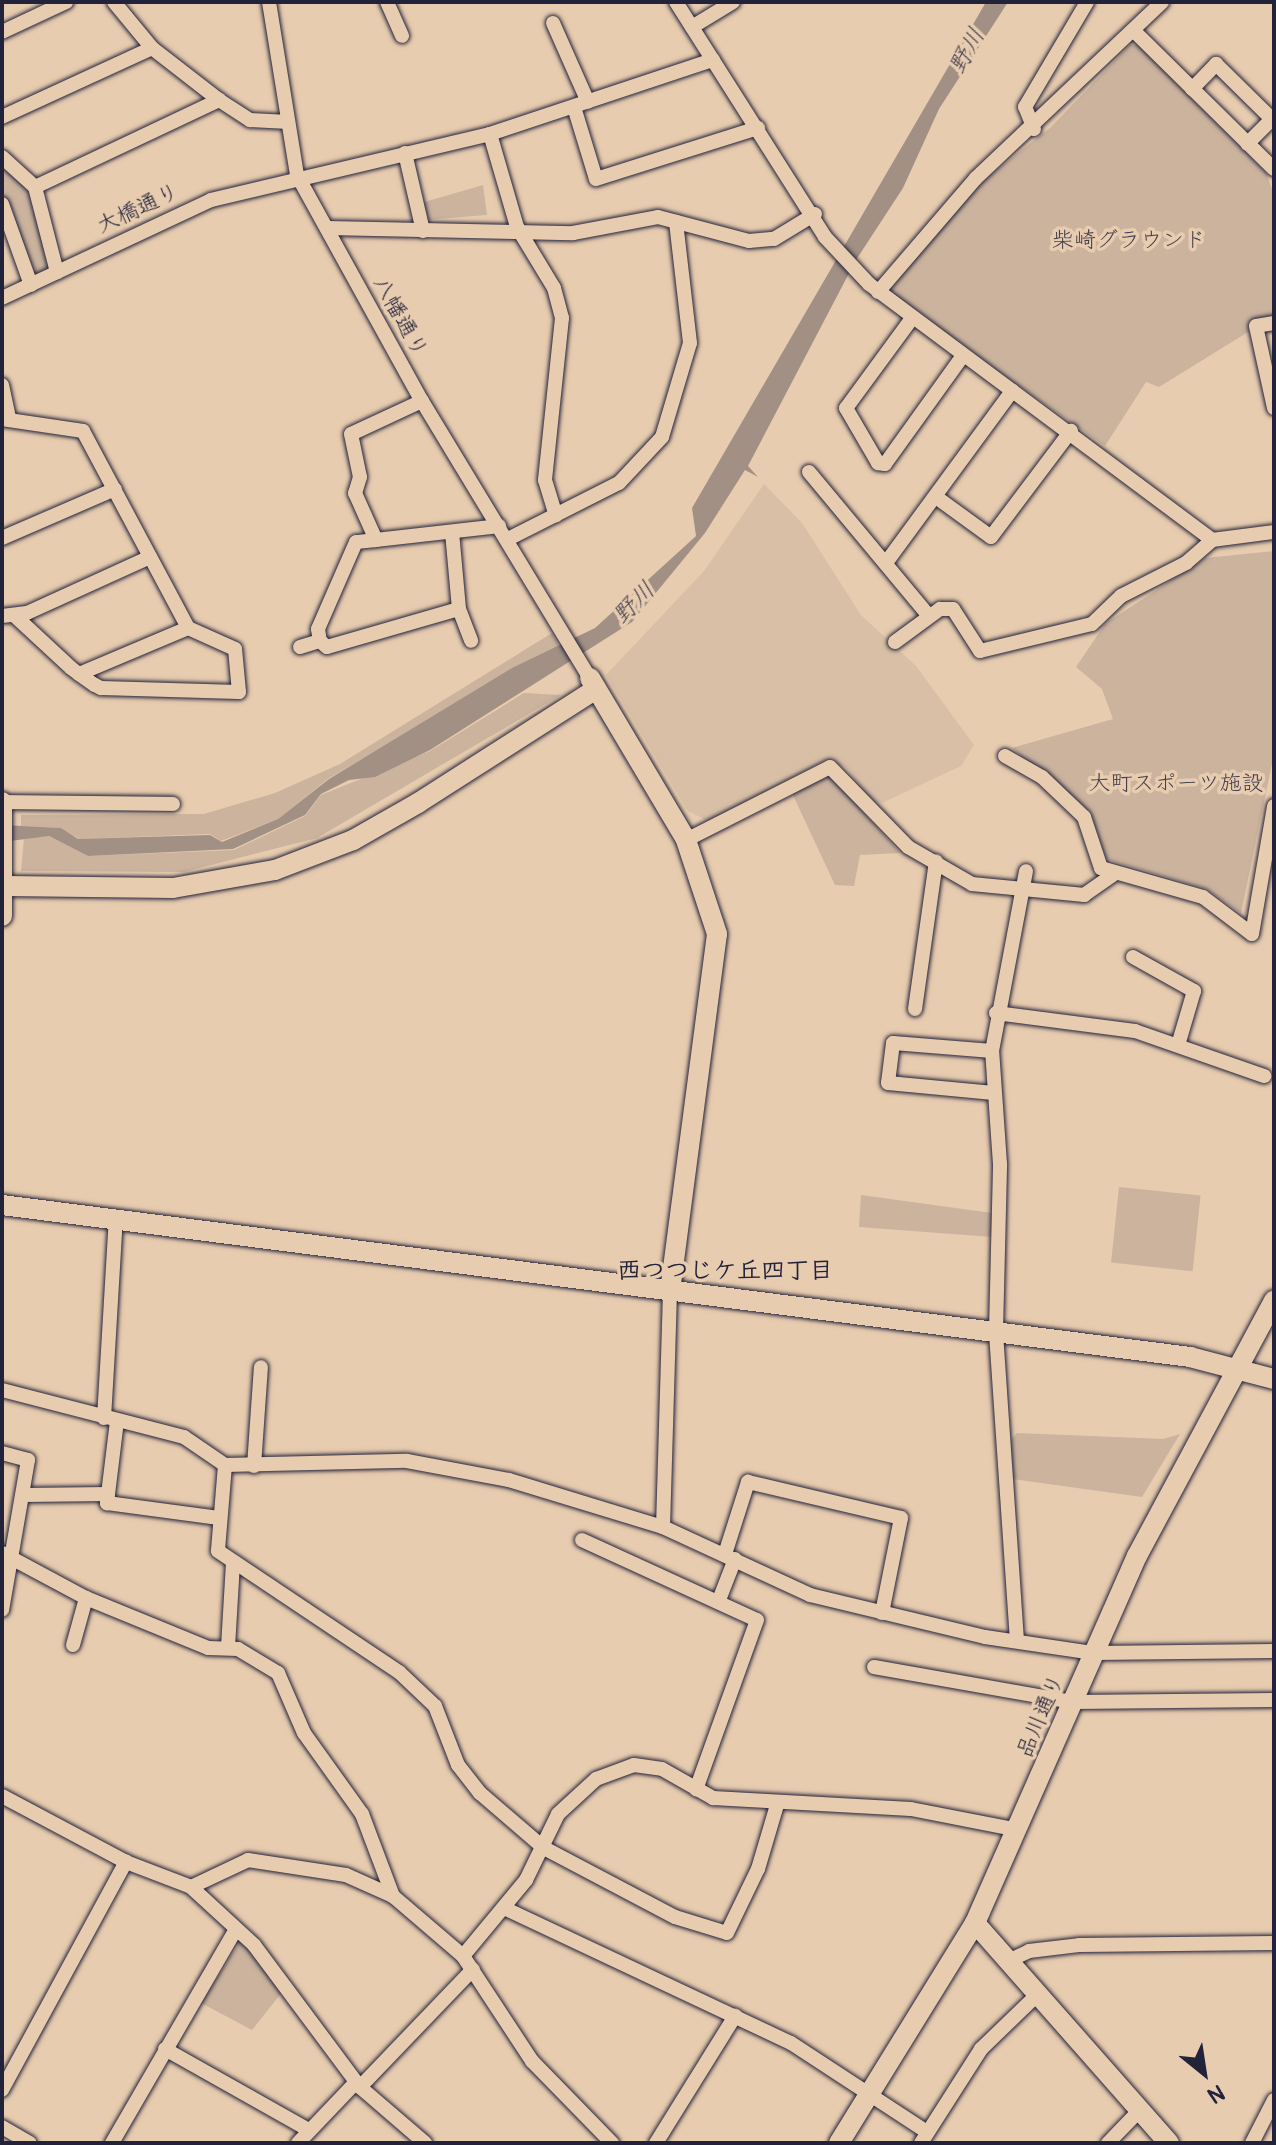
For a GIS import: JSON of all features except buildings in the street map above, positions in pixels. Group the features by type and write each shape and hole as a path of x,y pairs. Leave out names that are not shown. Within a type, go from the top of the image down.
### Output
{"street":[{"path":"2,32 66,2"},
{"path":"114,2 152,48 219,100 250,120 284,122"},
{"name":"八幡通り","path":"269,2 284,122 297,175 422,401 593,683"},
{"path":"387,2 402,36"},
{"path":"676,2 815,214 827,240 874,288 910,321 1071,431 1212,540"},
{"path":"692,27 733,2"},
{"path":"1034,129 1025,107 1087,2"},
{"path":"874,288 976,178 1034,129 1162,2"},
{"path":"553,23 588,102"},
{"path":"1135,32 1274,169"},
{"path":"2,117 152,48"},
{"name":"大橋通り","path":"2,298 211,200 297,175 490,134 713,60"},
{"path":"1192,89 1216,64 1272,119 1247,144"},
{"path":"35,187 219,100"},
{"path":"574,107 596,179 758,128"},
{"path":"490,134 517,227 554,288 562,318 545,480 556,515"},
{"path":"405,153 423,231"},
{"path":"2,157 35,187 57,272"},
{"path":"2,204 31,285"},
{"path":"328,228 423,231 517,227 573,233 658,217 749,241 774,239 815,214"},
{"path":"508,539 556,515 648,459 673,411 690,306 676,222"},
{"path":"910,321 846,408 878,463 885,464 962,357"},
{"path":"1274,323 1256,326 1274,408"},
{"path":"2,385 6,419 83,431 188,628 235,649 239,692 111,690 79,674 9,616 150,557"},
{"path":"888,560 1012,391"},
{"path":"376,540 355,493 360,477 351,434 422,401"},
{"path":"936,497 991,537 1071,431"},
{"path":"809,472 865,546 888,560 929,616"},
{"path":"2,538 115,489"},
{"path":"459,609 327,647 320,641 318,629 356,542 499,526"},
{"path":"452,532 459,609 471,641"},
{"path":"895,642 929,616 953,609 980,651 1092,624 1121,596 1186,563 1212,540 1274,532"},
{"path":"79,674 188,628"},
{"path":"300,647 320,641"},
{"path":"5,882 173,888 275,870 353,840 418,803 593,683 686,840 713,906 716,967 670,1291 663,1527"},
{"path":"1005,756 1042,777 1084,817 1101,868 1203,897 1252,934 1274,806"},
{"path":"686,840 830,767 908,847 972,884 1022,893 1084,895 1115,873"},
{"path":"2,916 5,882 4,802 173,804"},
{"path":"915,1009 936,861"},
{"path":"1017,1641 996,1331 992,1051 996,1013 1026,871"},
{"path":"1133,957 1194,991 1179,1042"},
{"path":"996,1013 1179,1042 1264,1076"},
{"path":"992,1051 893,1043 888,1083 994,1093"},
{"path":"2,1205 1238,1364 1274,1379"},
{"path":"116,1218 107,1503 219,1518"},
{"name":"品川通り","path":"839,2143 975,1923 1094,1653 1238,1364 1274,1300"},
{"path":"254,1466 261,1367"},
{"path":"2,1390 184,1437 225,1465 346,1460 450,1467 663,1527 810,1595 1017,1641 1094,1653 1274,1651"},
{"path":"2,1453 28,1460 24,1495 7,1554 2,1610"},
{"path":"225,1465 218,1551 233,1564 399,1672 435,1706 458,1765 480,1793 544,1848 675,1917 727,1933 758,1869 777,1805"},
{"path":"719,1600 748,1482 901,1518 882,1613"},
{"path":"24,1495 108,1494"},
{"path":"582,1540 757,1620 696,1789"},
{"path":"7,1554 86,1598 208,1648 228,1647 284,1681 304,1733 362,1814 393,1896"},
{"path":"228,1647 233,1564"},
{"path":"73,1645 86,1598"},
{"path":"874,1667 1073,1702 1274,1700"},
{"path":"463,1956 504,1908 544,1848 558,1814 614,1770 650,1766 713,1798 777,1805 911,1809 1018,1830"},
{"path":"2,1796 126,1862 191,1887 236,1929 358,2084 425,2143"},
{"path":"191,1887 248,1860 346,1875 393,1896 463,1956 532,2061 594,2137 612,2143"},
{"path":"2,2090 126,1862"},
{"path":"504,1908 735,2016 871,2094 924,2137 981,2049 1037,1995"},
{"path":"975,1923 1169,2143"},
{"path":"112,2143 236,1929"},
{"path":"1008,1961 1029,1951 1079,1945 1274,1943"},
{"path":"298,2143 307,2129 358,2084 473,1969"},
{"path":"656,2143 735,2016"},
{"path":"165,2049 307,2129"},
{"path":"1252,2143 1274,2100"},
{"path":"1108,2143 1139,2111"},
{"path":"2,2127 30,2143"}],"shaded area":[{"path":"764,484 802,523 861,615 916,666 974,745 961,766 882,803 871,801 846,767 825,760 708,821 688,811 606,675 704,571"}],"green space":[{"name":"柴崎グラウンド","path":"1130,45 1139,45 1266,173 1274,194 1274,316 1159,387 1146,382 1105,446 892,297 889,286 983,181 1051,127"},
{"path":"2,165 27,181 61,266 34,278 2,190"},
{"path":"483,185 487,215 425,220 421,203"},
{"name":"大町スポーツ施設","path":"1274,551 1274,754 1241,913 1207,889 1106,859 1090,811 1012,748 1113,719 1102,689 1076,667 1105,624 1205,558"},
{"path":"552,633 559,646 329,778 278,819 221,841 210,834 79,839 60,828 21,826 21,815 204,814 275,793 340,764"},
{"path":"524,693 561,695 317,838 184,872 21,871 24,838 49,836 88,856 234,850 305,816 321,795 430,751"},
{"path":"828,773 900,853 860,855 854,886 835,885 791,791"},
{"path":"1119,1187 1201,1196 1193,1271 1111,1263"},
{"path":"861,1195 992,1213 992,1237 859,1227"},
{"path":"1017,1433 1163,1439 1180,1434 1142,1497 1012,1479 1009,1441"},
{"path":"242,1939 283,1991 252,2030 201,2003"}],"water":[{"name":"野川","path":"986,2 1008,2 939,109 903,188 856,260 748,466 758,477 745,470 705,533 632,622 430,750 375,777 349,780 321,794 305,815 233,849 88,856 49,836 2,842 2,825 61,828 78,839 210,835 222,842 278,819 329,779 512,668 595,628 696,536 692,508"}],"district":[{"name":"西つつじケ丘四丁目","path":"725,1271"}]}
